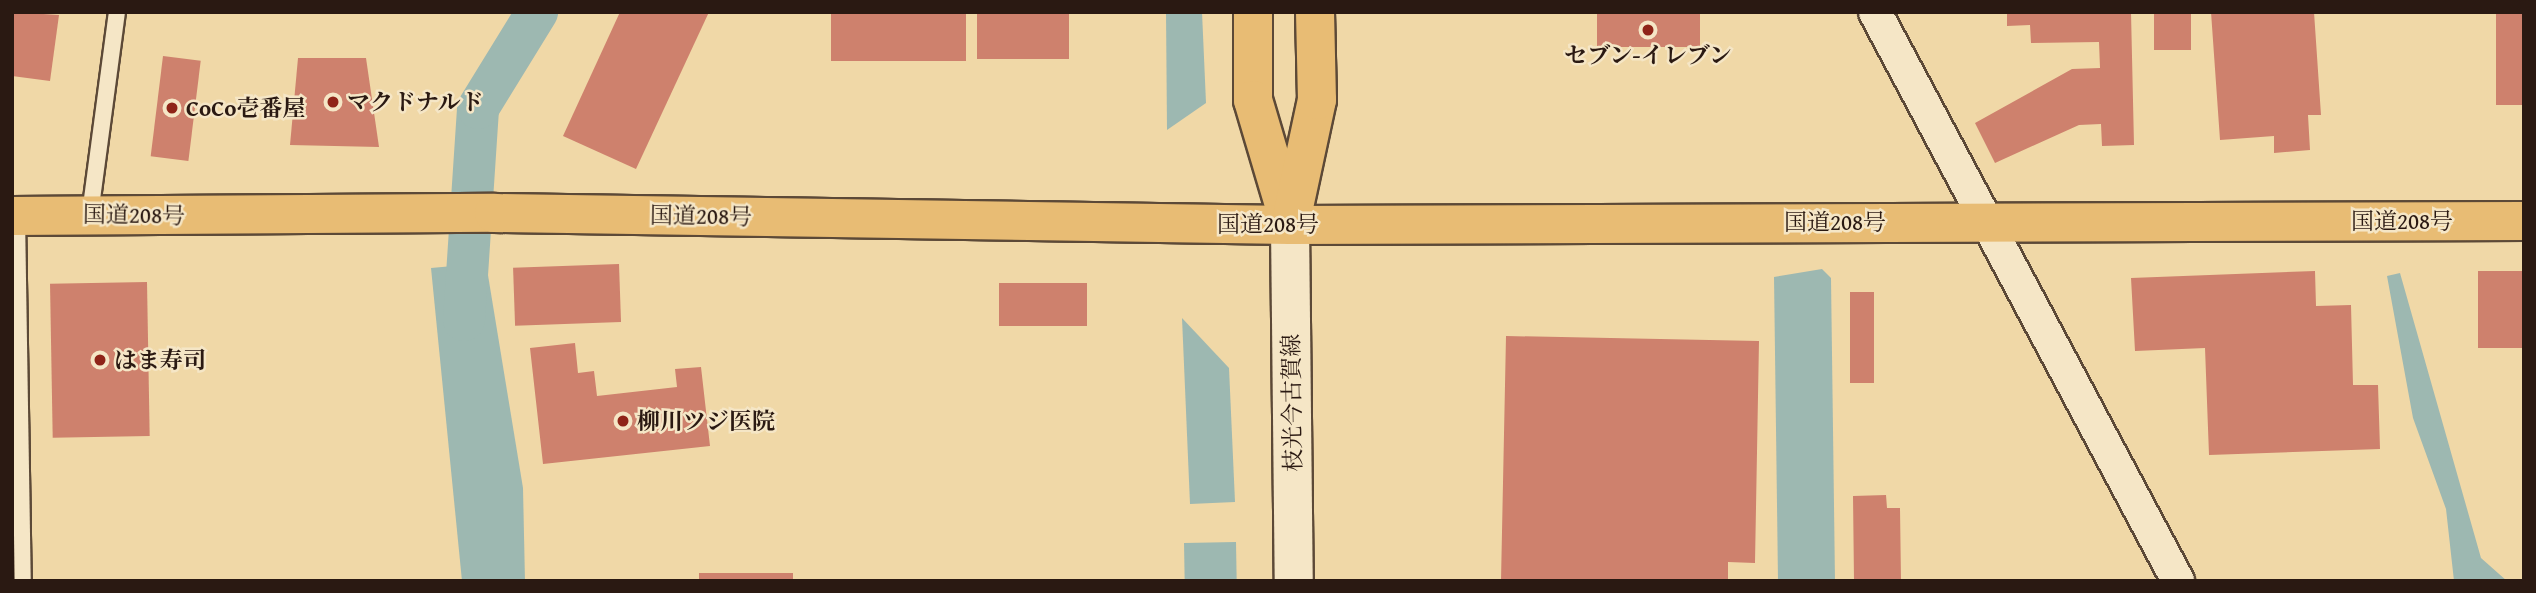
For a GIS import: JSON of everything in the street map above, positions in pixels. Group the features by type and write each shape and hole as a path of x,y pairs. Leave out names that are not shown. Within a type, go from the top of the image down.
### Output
{"highway":[{"path":"1253,12 1253,100 1290,225"},
{"path":"1290,225 1317,100 1315,12"},
{"name":"国道208号","path":"14,216 395,216 494,213 1290,225 2524,221"}],"main road":[{"name":"枝光今古賀線","path":"1290,225 1294,581"}],"street":[{"path":"1875,12 2178,581"}],"lane":[{"path":"90,214 117,12"},
{"path":"14,216 23,581"}],"water":[{"path":"1166,12 1202,12 1206,103 1167,130"},
{"path":"486,263 523,488 525,581 462,581 431,268"},
{"path":"1822,269 1831,278 1835,581 1778,581 1774,277"},
{"path":"2400,273 2481,558 2507,581 2454,581 2446,509 2413,418 2387,276"},
{"path":"1182,318 1229,368 1235,502 1190,504"},
{"path":"1236,542 1237,581 1185,581 1184,543"}],"building":[{"path":"12,12 59,15 50,81 12,76"},
{"path":"620,12 709,12 636,169 563,136"},
{"path":"831,12 966,12 966,61 831,61"},
{"path":"977,12 1069,12 1069,59 977,59"},
{"name":"セブン-イレブン","path":"1597,12 1700,12 1700,47 1597,47"},
{"path":"2007,12 2131,12 2134,145 2102,146 2101,124 2079,125 1995,163 1975,123 2072,69 2100,68 2099,42 2031,43 2030,25 2007,26"},
{"path":"2154,12 2191,12 2191,50 2154,50"},
{"path":"2211,12 2314,12 2321,115 2308,115 2310,150 2274,153 2274,136 2220,140"},
{"path":"2496,12 2524,12 2524,105 2496,105"},
{"name":"CoCo壱番屋","path":"163,56 201,61 188,161 151,156"},
{"name":"マクドナルド","path":"298,58 366,58 379,147 290,145"},
{"path":"619,264 621,322 515,326 513,268"},
{"path":"2315,271 2316,306 2351,305 2353,385 2378,385 2380,449 2209,455 2205,348 2135,351 2131,278"},
{"path":"2478,271 2524,271 2524,348 2478,348"},
{"name":"はま寿司","path":"147,282 150,436 53,438 50,284"},
{"path":"999,283 1087,283 1087,326 999,326"},
{"path":"1850,292 1874,292 1874,383 1850,383"},
{"path":"1506,336 1759,341 1755,563 1728,562 1728,581 1501,581"},
{"name":"柳川ツジ医院","path":"575,343 578,373 594,371 597,396 677,387 675,369 701,367 710,446 543,464 530,348"},
{"path":"1886,495 1887,508 1900,508 1901,581 1854,581 1853,496"},
{"path":"699,573 793,573 793,581 699,581"}],"waterway":[{"path":"464,320 478,108 537,12"}],"place":[{"name":"セブン-イレブン","path":"1648,30"},
{"name":"マクドナルド","path":"333,102"},
{"name":"CoCo壱番屋","path":"172,108"},
{"name":"はま寿司","path":"100,360"},
{"name":"柳川ツジ医院","path":"623,421"}]}
